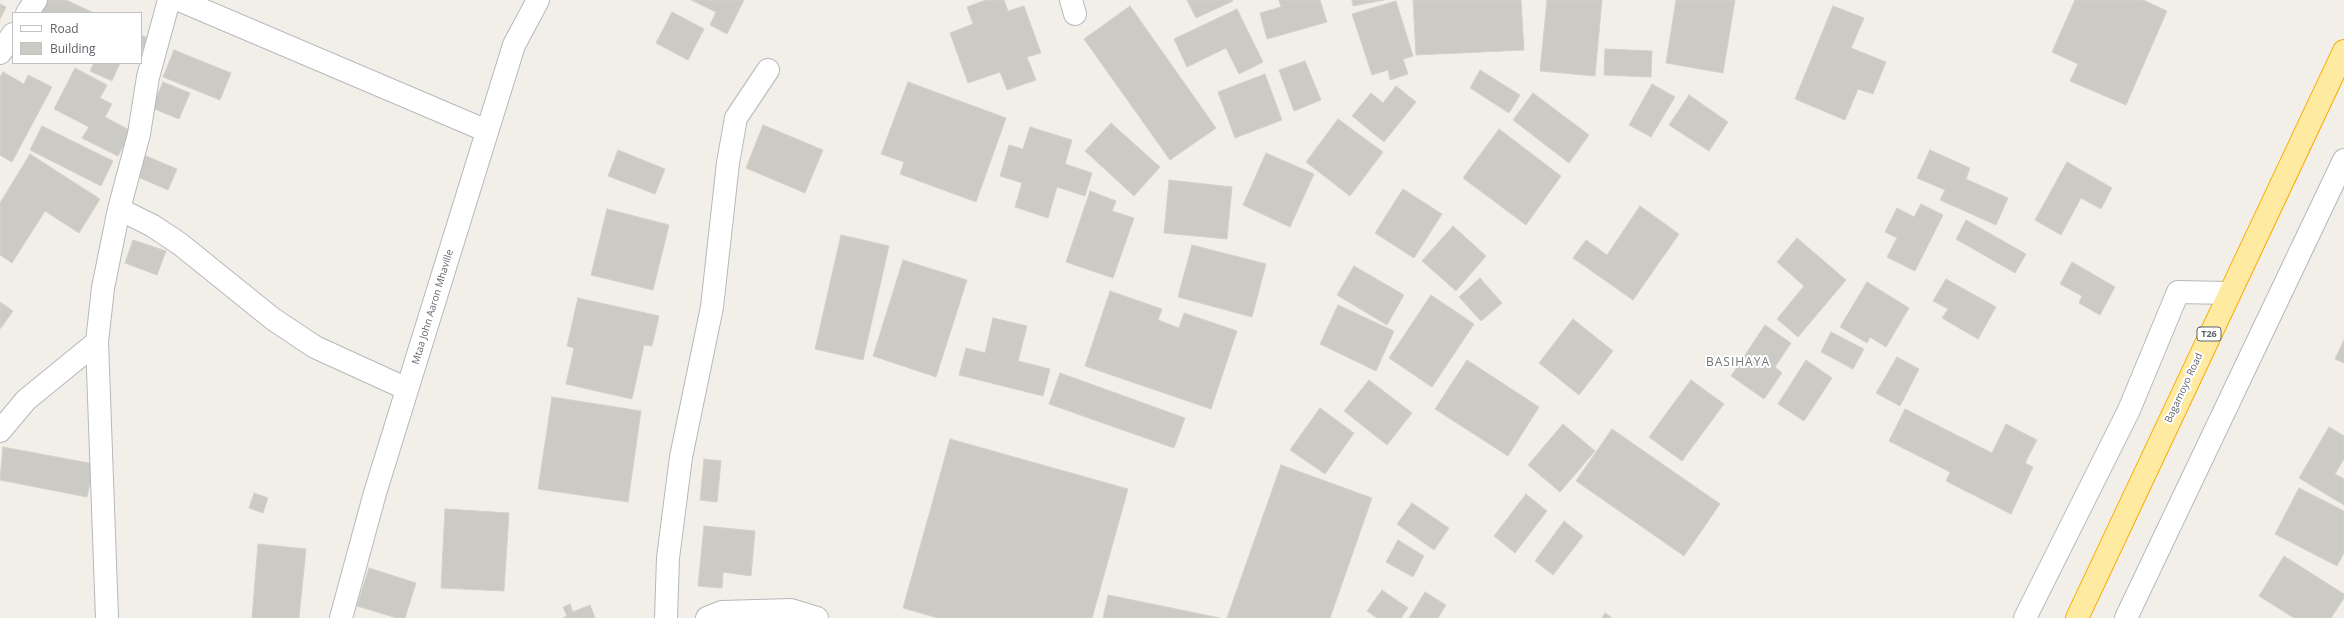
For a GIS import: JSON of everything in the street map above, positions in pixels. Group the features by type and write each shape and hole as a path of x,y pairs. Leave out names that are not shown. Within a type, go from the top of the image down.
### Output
{"highway":[{"name":"Bagamoyo Road","path":"2076,618 2228,293 2344,51"}],"street":[{"path":"28,12 36,0"},
{"path":"107,618 97,342 103,288 119,209 139,134 148,78 169,0"},
{"path":"179,0 487,131"},
{"name":"Mtaa John Aaron Mhaville","path":"341,618 375,493 514,45 538,0"},
{"path":"0,53 12,35"},
{"path":"666,618 668,558 681,456 712,307 728,163 736,118 768,70"},
{"path":"2126,618 2344,160"},
{"path":"119,209 153,226 180,244 273,319 315,347 408,389"},
{"path":"2025,618 2129,410 2178,292 2228,293"},
{"path":"0,431 26,400 97,342"},
{"path":"706,618 722,612 791,610 817,618"}],"building":[{"path":"45,0 66,0 92,12 39,12"},
{"path":"691,0 744,0 727,34 710,25 716,12"},
{"path":"986,0 1004,0 1008,11 1024,6 1041,53 1027,57 1036,80 1007,90 1000,72 968,83 950,33 973,24 967,7"},
{"path":"1187,0 1232,0 1233,1 1196,18"},
{"path":"1279,0 1320,0 1327,22 1267,39 1260,13 1281,7"},
{"path":"1352,0 1384,0 1353,6"},
{"path":"1413,0 1521,0 1524,50 1416,55"},
{"path":"1547,0 1602,0 1595,76 1540,71"},
{"path":"1676,0 1735,0 1723,73 1666,63"},
{"path":"2075,0 2143,0 2167,11 2126,105 2070,81 2078,64 2052,52"},
{"path":"1396,1 1413,56 1403,59 1408,74 1390,80 1388,70 1372,75 1352,14"},
{"path":"0,4 6,7 0,19"},
{"path":"1130,6 1216,128 1170,160 1084,39"},
{"path":"1833,6 1864,18 1851,48 1886,62 1873,94 1858,89 1845,120 1795,99"},
{"path":"1237,9 1263,62 1239,74 1226,48 1187,67 1174,39"},
{"path":"672,12 704,29 688,60 656,43"},
{"path":"142,35 148,38 142,50"},
{"path":"1605,49 1652,51 1651,77 1604,75"},
{"path":"174,50 231,73 220,100 163,77"},
{"path":"1305,61 1321,100 1294,111 1279,70"},
{"path":"94,64 120,64 112,81 90,71"},
{"path":"75,68 107,85 100,98 112,104 105,117 131,131 118,156 82,138 89,127 54,109"},
{"path":"1480,70 1520,95 1509,113 1470,88"},
{"path":"3,72 24,84 28,75 52,87 12,162 0,155 0,77"},
{"path":"1265,74 1282,120 1235,138 1218,92"},
{"path":"163,82 190,93 179,119 152,108"},
{"path":"908,82 1006,118 976,202 900,174 904,162 881,154"},
{"path":"1652,84 1675,97 1651,137 1629,125"},
{"path":"1396,86 1416,102 1384,142 1352,116 1371,93 1383,103"},
{"path":"1533,93 1589,135 1569,163 1513,120"},
{"path":"1689,95 1728,122 1709,151 1669,125"},
{"path":"1338,119 1383,152 1350,196 1306,162"},
{"path":"1111,123 1160,167 1134,196 1085,151"},
{"path":"763,125 823,150 805,193 746,168"},
{"path":"42,126 113,161 101,186 30,150"},
{"path":"1030,127 1072,140 1065,164 1092,173 1085,196 1057,187 1048,218 1015,207 1022,183 1000,176 1009,145 1023,149"},
{"path":"1499,129 1561,176 1526,225 1463,178"},
{"path":"618,150 665,169 655,194 608,176"},
{"path":"1930,150 1970,168 1966,179 2008,198 1996,225 1940,200 1945,190 1917,178"},
{"path":"139,153 177,169 168,190 131,174"},
{"path":"1266,153 1314,174 1290,227 1243,205"},
{"path":"30,154 100,199 79,233 45,211 12,263 0,255 0,203"},
{"path":"2067,162 2112,188 2101,209 2081,198 2061,235 2035,220"},
{"path":"1169,180 1232,187 1227,239 1164,233"},
{"path":"1403,189 1442,214 1414,258 1375,233"},
{"path":"1090,191 1116,201 1112,211 1134,218 1113,278 1066,262"},
{"path":"1921,204 1943,215 1915,271 1887,257 1897,238 1885,232 1897,208 1914,217"},
{"path":"1640,206 1679,234 1633,300 1573,258 1586,240 1607,255"},
{"path":"607,209 669,225 653,290 591,275"},
{"path":"1966,220 2026,254 2015,273 1956,239"},
{"path":"1453,226 1486,256 1456,291 1422,261"},
{"path":"841,235 889,246 863,360 815,349"},
{"path":"1797,238 1846,280 1798,337 1777,319 1804,286 1777,262"},
{"path":"133,240 166,251 157,275 125,263"},
{"path":"1192,245 1266,264 1252,317 1178,297"},
{"path":"903,260 967,280 936,377 873,356"},
{"path":"2072,262 2115,287 2100,315 2079,303 2082,296 2060,284"},
{"path":"1354,266 1404,295 1387,325 1337,295"},
{"path":"1480,278 1502,303 1481,321 1459,297"},
{"path":"1946,279 1996,307 1978,339 1942,318 1948,309 1933,301"},
{"path":"1867,282 1909,308 1886,347 1870,337 1867,343 1840,327"},
{"path":"1110,291 1162,309 1158,320 1179,328 1184,313 1237,331 1211,409 1085,366"},
{"path":"1431,295 1474,324 1432,387 1389,358"},
{"path":"578,298 659,316 652,346 644,345 632,399 566,384 574,348 567,346"},
{"path":"0,302 13,311 0,329"},
{"path":"1338,305 1394,331 1376,371 1320,344"},
{"path":"993,318 1027,326 1018,361 1050,369 1043,396 959,375 966,348 985,353"},
{"path":"1573,319 1613,351 1579,395 1539,363"},
{"path":"1765,325 1791,343 1775,367 1782,373 1764,399 1731,376"},
{"path":"1831,332 1864,349 1853,369 1821,352"},
{"path":"2344,340 2344,363 2335,359"},
{"path":"1897,357 1919,369 1900,406 1876,393"},
{"path":"1467,360 1539,407 1508,456 1435,409"},
{"path":"1806,360 1832,378 1804,421 1778,404"},
{"path":"1060,373 1185,418 1174,448 1049,404"},
{"path":"1369,380 1412,413 1387,445 1344,411"},
{"path":"1691,380 1724,404 1682,461 1649,437"},
{"path":"552,397 641,411 628,502 538,489"},
{"path":"1320,408 1354,433 1325,474 1290,450"},
{"path":"1905,409 1992,453 2006,424 2037,440 2025,463 2033,467 2011,514 1946,481 1950,472 1889,441"},
{"path":"1563,424 1595,451 1560,492 1528,465"},
{"path":"2329,427 2344,436 2344,459 2335,474 2344,479 2344,505 2299,478"},
{"path":"1612,429 1720,504 1684,556 1576,481"},
{"path":"950,439 1128,489 1092,618 938,618 903,608"},
{"path":"3,447 94,464 87,497 0,480"},
{"path":"704,459 721,461 717,502 700,500"},
{"path":"1281,465 1372,498 1330,618 1227,618"},
{"path":"2299,488 2344,511 2344,553 2337,566 2275,534"},
{"path":"254,493 268,498 263,513 249,508"},
{"path":"1526,494 1547,511 1515,553 1494,536"},
{"path":"1412,503 1449,528 1434,550 1397,524"},
{"path":"445,509 509,513 504,591 441,588"},
{"path":"1564,521 1583,536 1553,575 1535,561"},
{"path":"704,526 755,531 751,576 723,572 722,588 698,586"},
{"path":"1398,540 1424,556 1413,577 1386,562"},
{"path":"258,544 306,549 299,618 252,618"},
{"path":"2284,556 2344,594 2344,598 2331,618 2294,618 2259,596"},
{"path":"369,568 416,583 405,618 397,618 357,606"},
{"path":"1382,590 1408,608 1401,618 1377,618 1367,611"},
{"path":"1425,592 1446,605 1438,618 1409,618"},
{"path":"1108,595 1220,618 1103,618"},
{"path":"570,604 573,612 590,605 595,618 563,618 567,616 563,607"},
{"path":"1605,613 1612,618 1602,618"}],"district":[{"name":"BASIHAYA","path":"1738,363"}]}
